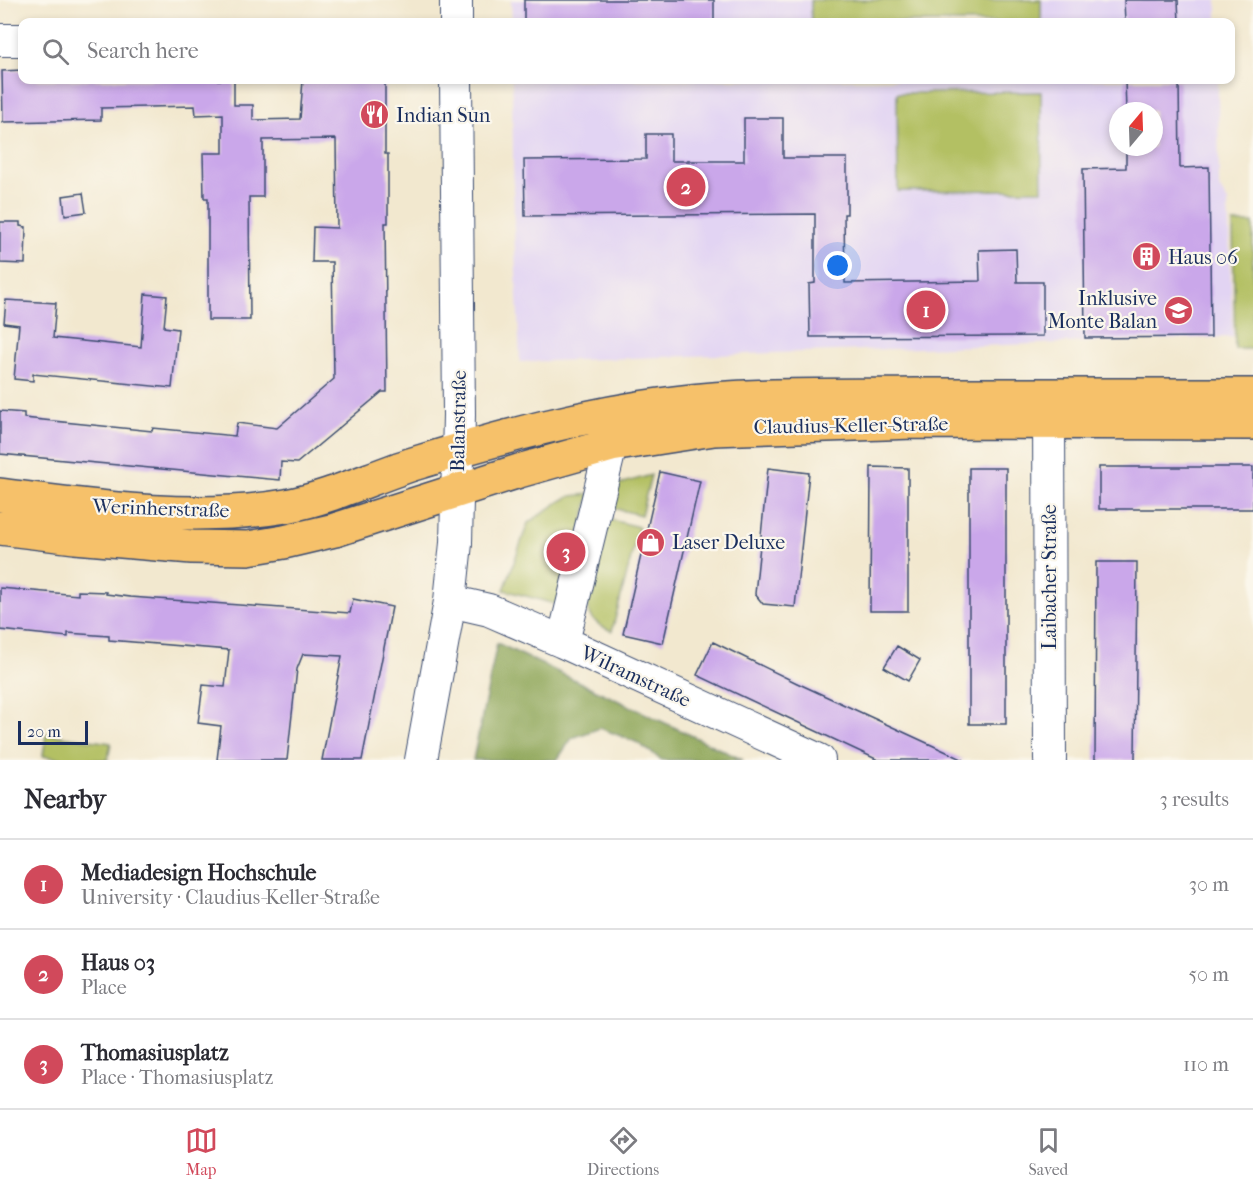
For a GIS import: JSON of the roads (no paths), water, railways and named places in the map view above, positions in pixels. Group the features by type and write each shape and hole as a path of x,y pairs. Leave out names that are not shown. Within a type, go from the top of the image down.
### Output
{"main road":[{"name":"Claudius-Keller-Straße","path":"458,450 573,421 675,403 780,395 1049,409 1253,423"},
{"name":"Claudius-Keller-Straße","path":"457,491 611,445 725,429 914,422 1049,409 1253,395"},
{"name":"Werinherstraße","path":"0,495 151,511 209,513 254,510 328,496 400,468 458,450"},
{"name":"Werinherstraße","path":"0,528 110,540 215,548 248,548 335,530 457,491"}],"street":[{"path":"456,0 456,18"},
{"path":"0,40 18,40"},
{"name":"Balanstraße","path":"421,760 450,601 456,543 458,450 456,84"},
{"name":"Laibacher Straße","path":"1049,409 1050,760"},
{"path":"563,642 611,445"},
{"name":"Wilramstraße","path":"450,601 489,610 819,760"}],"place":[{"name":"Indian Sun","path":"375,115"},
{"name":"Haus 03","path":"686,187"},
{"name":"Haus 06","path":"1147,257"},
{"name":"Mediadesign Hochschule","path":"926,310"},
{"name":"Inklusive Monte Balan","path":"1178,310"},
{"name":"Laser Deluxe","path":"651,542"},
{"name":"Thomasiusplatz","path":"566,552"}]}
